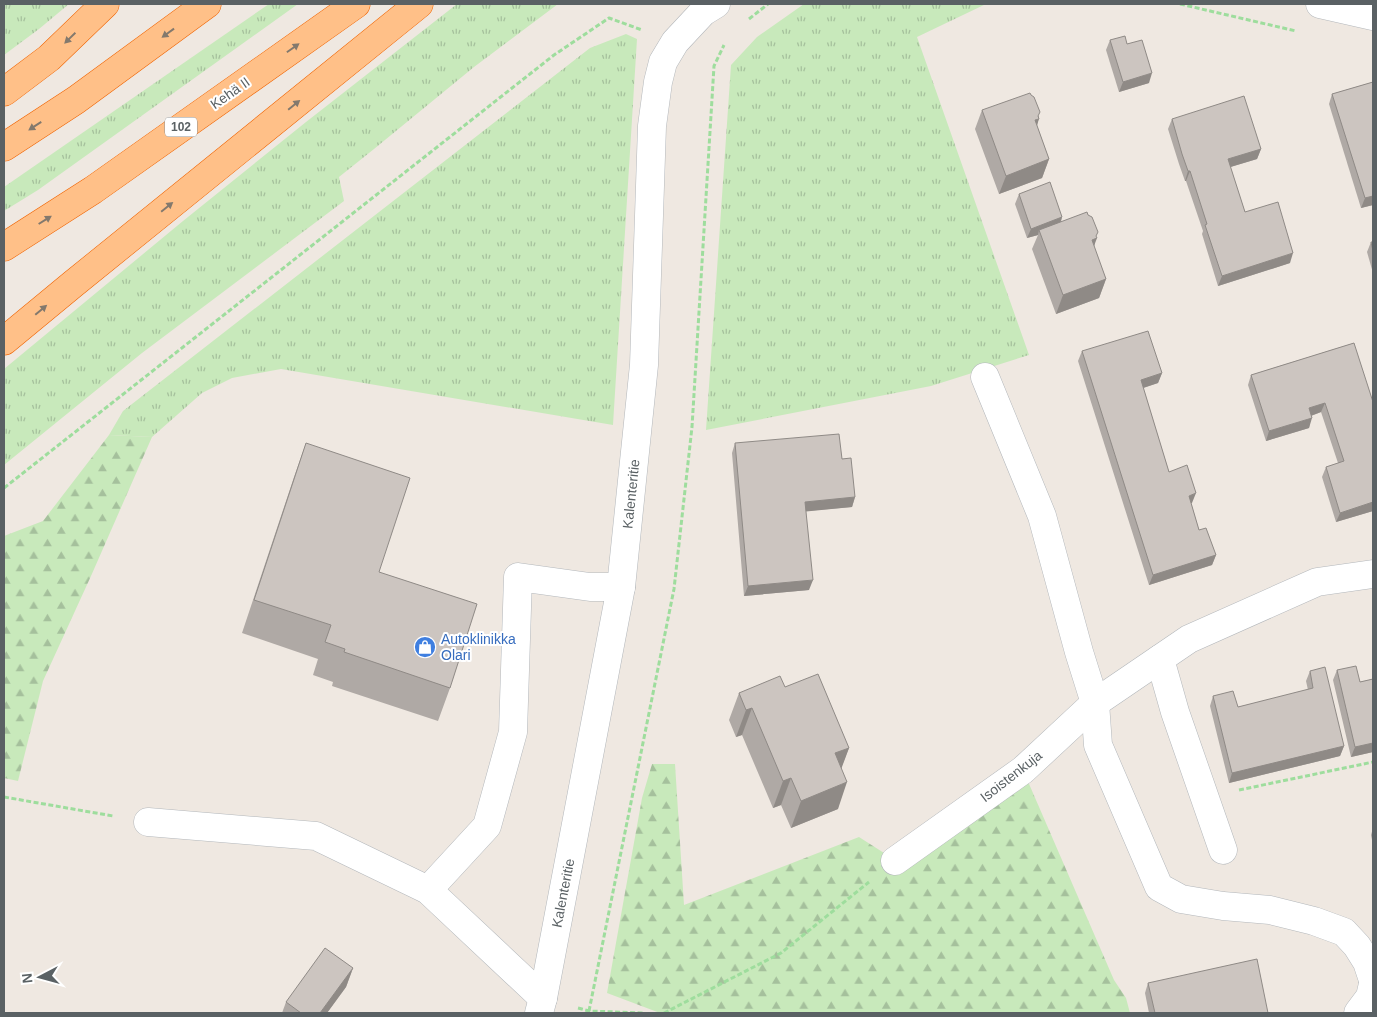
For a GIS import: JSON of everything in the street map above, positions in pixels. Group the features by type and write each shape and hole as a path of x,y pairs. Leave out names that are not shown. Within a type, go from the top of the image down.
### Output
{"highway":[{"path":"4,92 49,58 105,4"},
{"path":"4,147 76,100 207,4"},
{"name":"Kehä II","path":"4,247 93,190 356,4"},
{"path":"4,341 419,4"}],"street":[{"name":"Kalenteritie","path":"541,1006 622,587 644,366 652,126 660,75 663,62 675,42 703,12 716,4"},
{"path":"1320,4 1373,16"},
{"path":"985,377 1042,516 1095,703 1098,745 1159,887 1181,899 1223,906 1270,910 1314,920 1344,932 1368,962 1373,982 1370,997 1358,1013"},
{"name":"Isoistenkuja","path":"895,861 1023,770 1095,703 1189,639 1317,582 1373,574"},
{"path":"428,890 487,826 513,732 518,577 590,587 622,587"},
{"path":"1160,659 1175,712 1222,850"},
{"path":"148,822 316,836 428,890 541,1006"}],"path":[{"path":"1180,4 1296,31"},
{"path":"4,488 554,55 609,18 675,42 714,66 692,427 674,589 589,1010"},
{"path":"1205,798 1373,762"},
{"path":"4,797 148,822"},
{"path":"664,1013 781,953 895,861"},
{"path":"541,1006 643,1013"}],"green space":[{"path":"4,4 69,4 4,55"},
{"path":"269,4 298,4 38,190 4,211 4,187"},
{"path":"457,4 558,4 474,67 339,177 344,201 142,353 4,465 4,369 183,221"},
{"path":"804,4 986,4 917,37 1029,355 931,386 706,430 731,65 757,37"},
{"path":"626,34 637,39 613,425 281,369 232,378 202,393 152,437 109,435 123,411 590,48"},
{"path":"109,435 152,437 43,681 18,781 4,778 4,536 43,521"},
{"path":"652,764 675,764 684,905 859,837 895,860 1023,770 1114,980 1126,998 1130,1013 660,1013 607,993 642,798"}],"building":[{"path":"1125,36 1127,44 1142,40 1152,73 1123,82 1110,40"},
{"path":"1373,82 1373,196 1365,198 1332,94"},
{"path":"1030,93 1034,97 1040,112 1039,119 1035,120 1049,159 1006,176 982,110"},
{"path":"1244,96 1261,149 1228,159 1245,212 1278,202 1293,253 1222,276 1172,119"},
{"path":"1050,182 1062,217 1031,229 1019,194"},
{"path":"1087,212 1092,217 1098,232 1097,238 1092,240 1106,279 1063,295 1039,230"},
{"path":"1148,331 1162,373 1141,380 1169,472 1187,465 1196,493 1189,496 1199,530 1206,528 1216,555 1153,575 1082,351"},
{"path":"1354,343 1373,402 1373,502 1340,513 1326,467 1344,461 1325,403 1309,408 1312,418 1269,431 1251,375"},
{"path":"839,434 842,459 851,458 855,497 805,502 813,580 748,586 735,443"},
{"path":"306,443 410,478 379,572 477,604 450,688 344,652 345,649 325,642 331,625 254,600"},
{"path":"1356,666 1360,682 1373,679 1373,743 1355,747 1337,670"},
{"path":"1325,667 1344,746 1232,773 1213,696 1233,691 1238,707 1313,688 1310,671"},
{"path":"818,674 849,748 835,753 847,782 801,801 791,778 783,781 752,708 746,710 739,693 780,676 785,687"},
{"path":"325,948 353,968 320,1013 301,1013 286,1002"},
{"path":"1257,959 1268,1013 1155,1013 1148,983"}],"place":[{"name":"Autoklinikka Olari","path":"425,647"}]}
